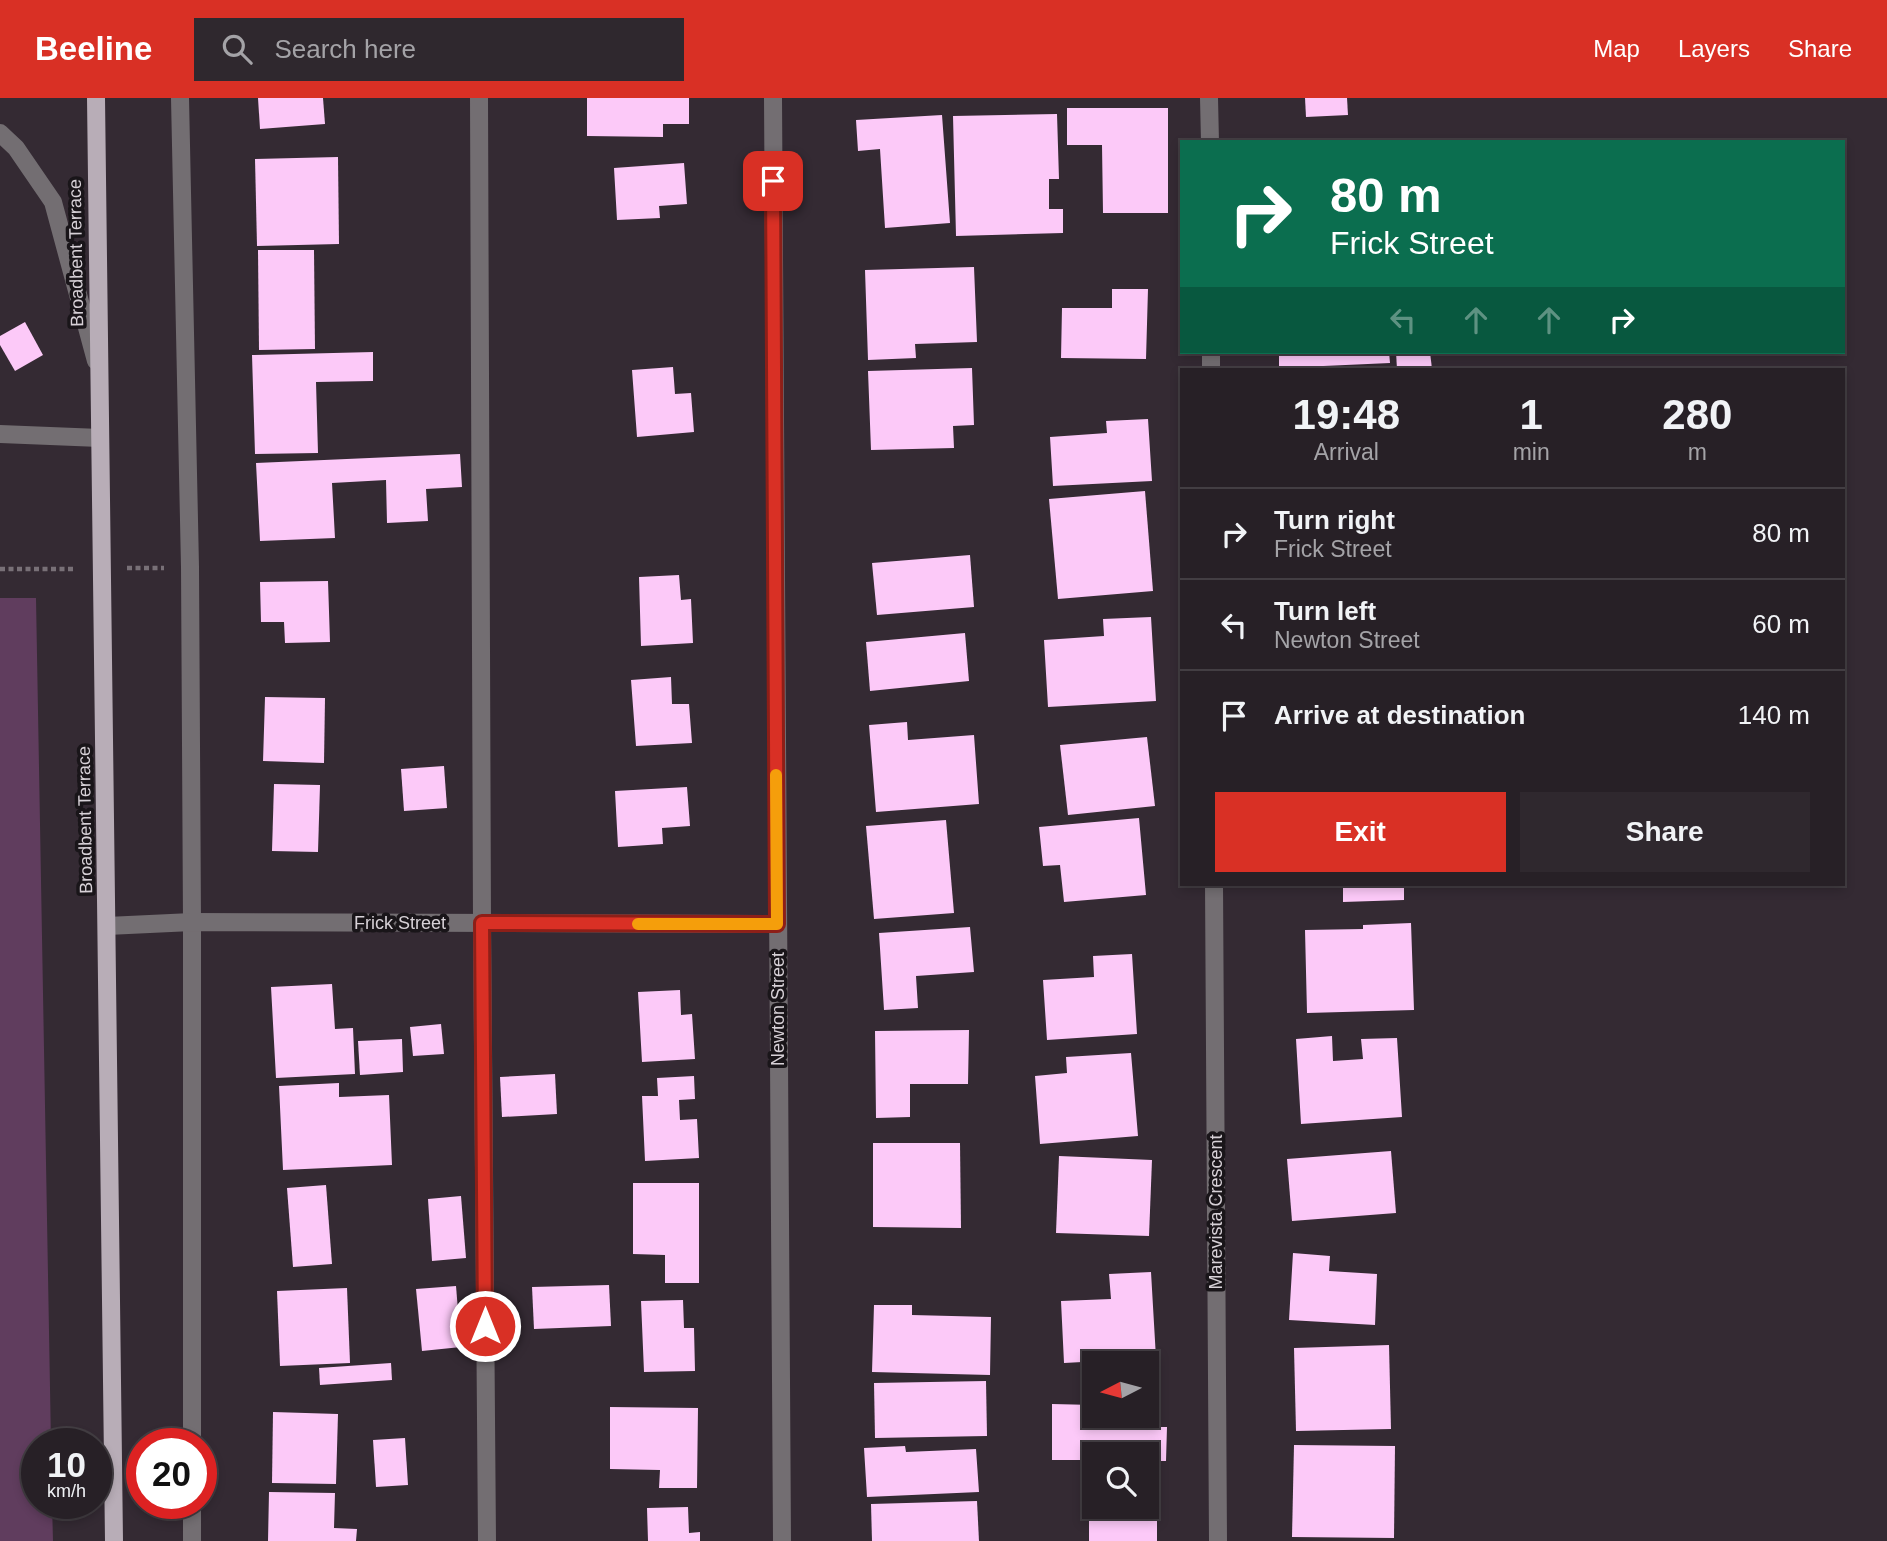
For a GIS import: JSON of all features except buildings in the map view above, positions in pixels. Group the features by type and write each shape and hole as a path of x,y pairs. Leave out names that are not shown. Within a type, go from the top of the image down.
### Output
{"main road":[{"name":"Broadbent Terrace","path":"96,98 114,1541"}],"street":[{"path":"180,98 190,567 192,1428"},
{"path":"479,98 487,1541"},
{"name":"Newton Street","path":"773,98 782,1541"},
{"path":"1209,98 1210,140"},
{"path":"0,133 16,148 53,202 99,371"},
{"path":"0,434 100,438"},
{"name":"Marevista Crescent","path":"1214,886 1218,1541"},
{"name":"Frick Street","path":"107,926 192,922 777,924"},
{"path":"192,1519 192,1541"}],"shaded area":[{"path":"0,598 36,598 51,1428 21,1428 21,1519 52,1519 53,1541 0,1541"}],"slow traffic":[{"path":"638,924 777,924 776,775"}],"route":[{"path":"485,1326 482,923 777,924 773,181"}]}
